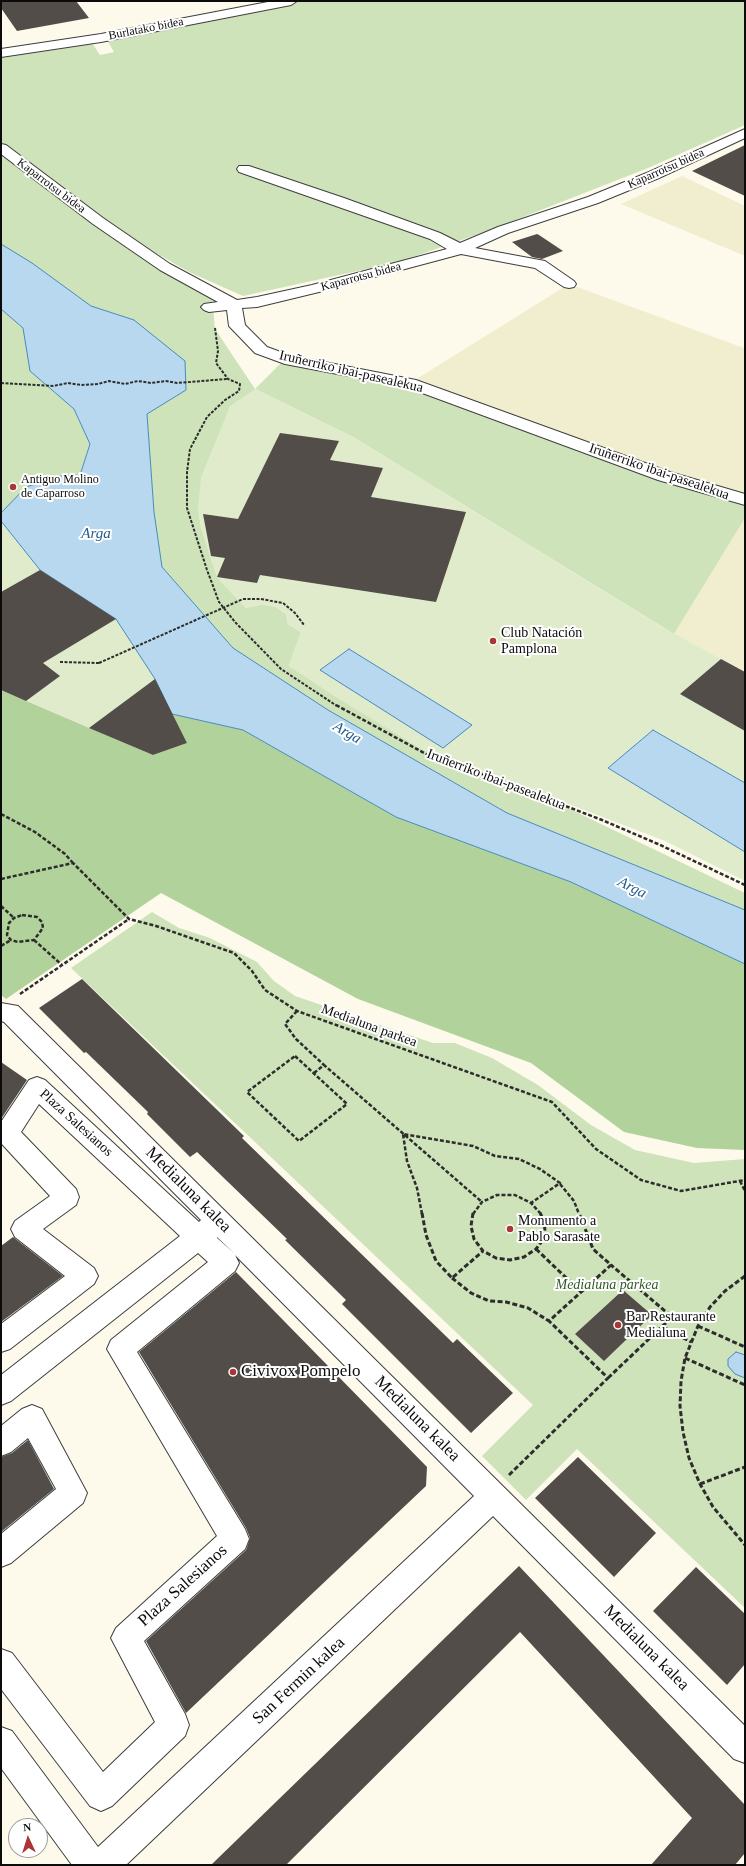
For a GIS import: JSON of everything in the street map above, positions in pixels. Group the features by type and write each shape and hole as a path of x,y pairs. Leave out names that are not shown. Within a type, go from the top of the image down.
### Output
{"street":[{"name":"Burlatako bidea","path":"1,53 101,38 291,1"},
{"name":"Kaparrotsu bidea","path":"1,148 98,221 165,267 234,304 256,302 314,289 459,249 503,230 593,200 654,175 745,133"},
{"path":"244,169 339,200 435,236 459,249 540,264 569,284"},
{"path":"210,308 234,304"},
{"name":"Iruñerriko ibai-pasealekua","path":"234,304 237,326 260,350 285,359 410,383 664,476 745,500"},
{"name":"Medialuna kalea","path":"9,1004 10,1013 209,1229 501,1486 745,1748"},
{"name":"Plaza Salesianos","path":"1,1340 85,1276 24,1229 67,1197 7,1133 38,1087 209,1229 226,1263 120,1349 235,1539 126,1638 174,1725 101,1795 1,1664"},
{"path":"1,1392 209,1229"},
{"path":"1,1443 32,1418 73,1493 1,1553"},
{"name":"San Fermin kalea","path":"102,1865 144,1827 501,1486"},
{"path":"1,1742 92,1865"}],"path":[{"name":"Iruñerriko ibai-pasealekua","path":"210,308 218,351 216,364 228,379 240,384 239,391 225,400 208,417 190,449 187,472 187,508 219,602 235,622 281,669 344,710 437,760 456,764 602,820 658,844 745,885"},
{"path":"1,383 53,386 68,383 81,385 109,382 125,384 138,381 151,383 166,381 177,383 228,379"},
{"path":"60,662 99,663 243,599 262,599 283,603 296,613 304,625"},
{"path":"1,814 35,832 65,854 129,919 9,1004"},
{"path":"1,879 73,863"},
{"path":"1,906 14,918"},
{"path":"22,915 37,917 42,922 43,928 34,940 18,942 12,940 7,935 6,929 14,918 22,915"},
{"name":"Medialuna parkea","path":"129,919 156,926 234,953 252,971 265,990 297,1011 552,1102 596,1149 641,1180 680,1191 745,1180"},
{"path":"1,946 12,940"},
{"path":"34,940 62,965"},
{"path":"297,1011 285,1024 296,1039 482,1202"},
{"path":"295,1056 314,1073 347,1104 299,1141 247,1092 295,1056"},
{"path":"314,1073 324,1065"},
{"path":"403,1134 473,1146 494,1156 519,1159 540,1169 560,1184 574,1201 593,1248 672,1317 608,1378 501,1486"},
{"path":"403,1134 407,1161 416,1188 426,1235 436,1261 452,1278 471,1293 488,1301 506,1302 528,1308 549,1321 608,1378"},
{"path":"740,1181 745,1191"},
{"path":"531,1203 560,1184"},
{"path":"497,1195 515,1195 531,1203 539,1211 544,1220 542,1241 536,1250 524,1257 510,1260 496,1258 483,1251 474,1239 471,1226 473,1213 482,1202 497,1195"},
{"path":"536,1250 582,1292"},
{"path":"452,1278 483,1251"},
{"path":"549,1321 611,1265"},
{"path":"745,1276 710,1307 698,1326 685,1358 681,1381 681,1419 690,1458 700,1484 713,1507 745,1545"},
{"path":"698,1326 745,1346"},
{"path":"663,1327 691,1342"},
{"path":"685,1358 745,1385"},
{"path":"700,1484 745,1467"}],"shaded area":[{"path":"682,176 745,206 745,256 621,204"},
{"path":"569,284 744,348 745,346 745,500 410,383"},
{"path":"745,518 745,672 674,634"}],"green space":[{"path":"290,1 745,1 745,125 648,168 490,230 399,262 243,296 189,272 142,245 212,297 215,329 255,389 198,508 201,527 217,577 246,608 262,604 276,607 286,614 288,624 301,632 289,666 449,758 528,789 745,893 745,910 507,813 328,710 233,648 162,567 154,512 147,414 186,390 134,320 91,306 33,264 1,244 1,54 92,43 100,55 114,52 107,40"},
{"path":"1,309 23,328 30,371 74,409 90,443 80,475 60,476 1,513"},
{"path":"285,359 410,383 745,500 745,518 674,634 353,437 255,389"},
{"name":"Club Natación Pamplona","path":"255,389 353,437 662,627 745,672 745,783 654,730 608,768 745,852 745,881 665,841 449,758 439,760 334,696 289,666 301,632 288,624 286,614 276,607 262,605 246,608 217,577 201,527 198,508 201,477 230,406"},
{"path":"1,521 40,570 116,619 155,679 187,743 153,755 1,690"},
{"path":"1,690 153,755 186,743 172,714 243,730 396,817 571,882 745,964 745,1150 697,1148 624,1132 531,1063 358,999 161,893 6,999 1,995"},
{"name":"Medialuna parkea","path":"152,912 179,928 210,938 257,962 274,981 295,996 433,1043 455,1043 492,1058 538,1085 591,1125 635,1150 694,1163 745,1159 745,1608 577,1449 526,1500 482,1456 533,1405 71,968"}],"water":[{"name":"Arga","path":"1,244 32,263 91,306 134,320 185,361 186,390 147,414 154,512 162,567 233,648 328,710 507,813 745,910 745,964 571,882 396,817 243,730 172,714 155,679 116,619 40,570 1,521 1,513 26,487 60,476 80,475 90,444 74,409 30,371 23,328 1,309"},
{"path":"349,649 472,725 443,748 320,670"},
{"path":"653,730 745,783 745,852 608,768"},
{"path":"736,1352 745,1355 745,1378 735,1374 728,1366 728,1359"}],"building":[{"path":"1,1 76,1 89,18 17,31 1,8"},
{"path":"745,145 745,196 692,171"},
{"path":"537,234 563,251 542,259 532,257 512,242"},
{"path":"280,433 339,441 330,460 383,468 371,497 466,512 436,602 260,575 257,583 217,577 225,558 211,556 203,514 238,519"},
{"path":"40,570 116,619 43,663 60,676 26,701 1,690 1,592"},
{"path":"721,659 745,672 745,731 680,694"},
{"path":"155,679 187,743 153,755 89,728"},
{"path":"82,979 244,1136 242,1138 453,1343 457,1339 513,1393 471,1433 342,1304 346,1300 285,1240 287,1239 197,1152 190,1157 147,1114 148,1112 86,1052 84,1053 39,1008"},
{"path":"1,1062 27,1080 1,1119"},
{"path":"13,1237 63,1276 1,1322 1,1246"},
{"path":"236,1272 427,1467 426,1486 186,1713 146,1641 246,1550 250,1538 246,1528 139,1352"},
{"path":"623,1290 652,1315 604,1361 575,1334"},
{"path":"28,1440 54,1489 1,1532 1,1457 12,1453"},
{"path":"578,1457 656,1533 614,1577 535,1498"},
{"path":"519,1566 745,1805 745,1853 735,1865 651,1865 692,1818 520,1632 286,1865 211,1865"},
{"path":"696,1567 745,1614 745,1664 727,1685 653,1611"}],"place":[{"name":"Antiguo Molino de Caparroso","path":"13,487"},
{"name":"Club Natación Pamplona","path":"493,641"},
{"name":"Monumento a Pablo Sarasate","path":"510,1229"},
{"name":"Bar Restaurante Medialuna","path":"618,1325"},
{"name":"Civivox Pompelo","path":"233,1372"}]}
